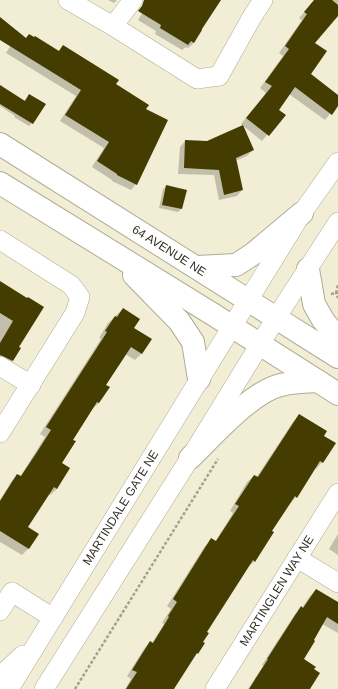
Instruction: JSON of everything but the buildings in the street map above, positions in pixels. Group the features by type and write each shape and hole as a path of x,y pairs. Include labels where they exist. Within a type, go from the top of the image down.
{"main road":[{"name":"64 AVENUE NE","path":"0,144 338,358"},
{"path":"0,183 232,326 338,394"},
{"path":"197,268 236,265 253,254 302,213"},
{"path":"114,254 179,321 193,342 199,379"},
{"path":"308,269 314,304 323,320 338,339"},
{"path":"190,458 247,404 268,389 280,385 318,381"}],"street":[{"path":"68,0 113,26 197,79 219,76 263,0"},
{"path":"113,26 133,0"},
{"name":"MARTINDALE GATE NE","path":"9,689 302,213 338,162"},
{"path":"44,689 190,458 276,318 338,222"},
{"path":"0,240 72,285 80,297 75,313 0,433"},
{"path":"0,366 31,385"},
{"name":"MARTINGLEN WAY NE","path":"215,689 338,493"},
{"path":"297,558 338,584"},
{"path":"0,610 6,588 53,618"},
{"path":"0,676 38,643"}],"path":[{"path":"337,293 338,298"},
{"path":"75,689 218,459"}]}
